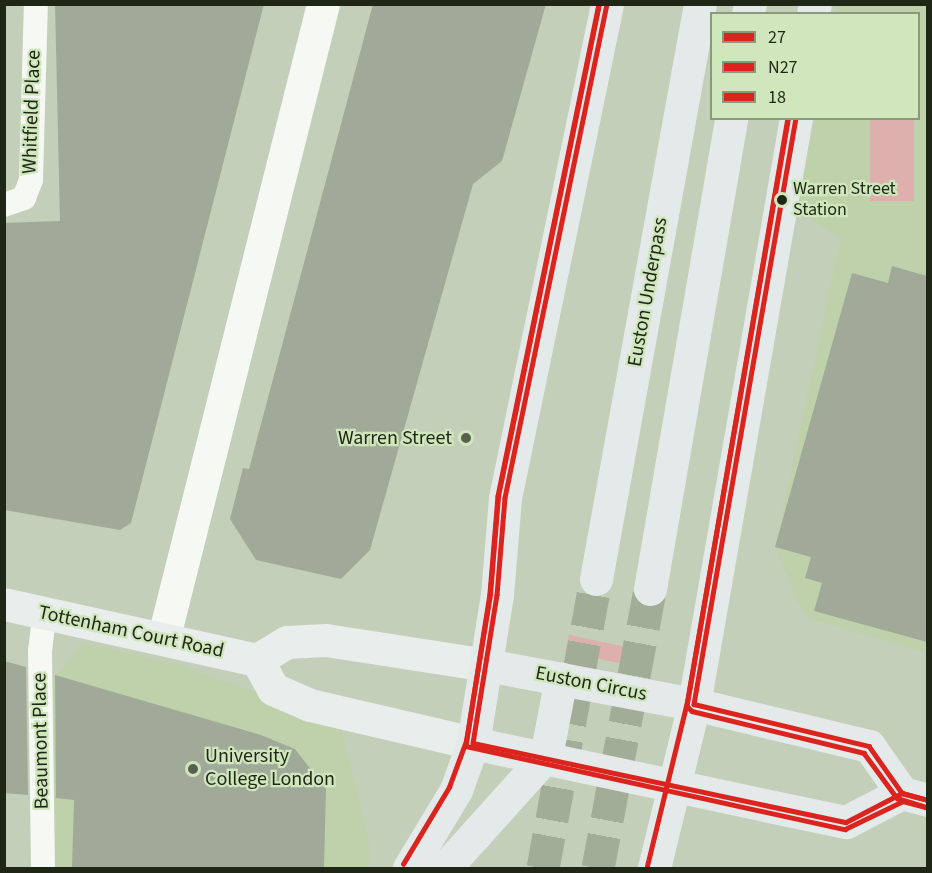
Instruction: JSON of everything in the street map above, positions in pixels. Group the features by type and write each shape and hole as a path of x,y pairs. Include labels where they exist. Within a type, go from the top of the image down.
{"highway":[{"path":"409,868 447,807 473,743 487,665 505,498 607,4"},
{"name":"Euston Underpass","path":"596,579 700,4"},
{"path":"650,589 731,120"},
{"path":"654,868 694,704 796,120"},
{"name":"Euston Circus","path":"487,665 694,704 869,746 915,797"},
{"path":"445,868 546,756 561,678"},
{"path":"473,743 546,756 846,822 915,797"}],"main road":[{"name":"Tottenham Court Road","path":"4,604 164,636 257,660"},
{"path":"473,743 310,705 273,689 257,660 287,642 326,640 487,665"}],"street":[{"path":"164,636 323,4"}],"lane":[{"name":"Whitfield Place","path":"4,206 24,198 31,180 36,4"},
{"name":"Beaumont Place","path":"43,868 40,651 45,613"}],"shaded area":[{"path":"838,5 927,5 927,653 809,618 798,603 775,547 841,238 797,210 815,120 920,120 920,12 836,12"},
{"path":"870,120 914,120 914,201 870,201"},
{"path":"569,635 642,651 639,667 565,652"},
{"name":"University College London","path":"83,643 176,664 340,722 371,851 367,868 47,868 49,684"}],"building":[{"path":"55,4 264,4 131,523 120,530 4,510 4,223 60,221"},
{"path":"373,4 546,4 502,161 473,184 370,550 341,579 256,560 230,519 243,468 249,469"},
{"path":"892,266 927,276 927,642 814,611 822,583 805,578 811,557 775,547 852,273 888,283"},
{"path":"4,661 26,667 28,795 4,793"},
{"name":"University College London","path":"55,675 261,735 295,749 326,789 324,868 72,868 74,800 56,798"}],"tunnel":[{"path":"543,868 596,579"},
{"path":"598,868 650,589"}],"transit line":[{"name":"N27","path":"599,4 498,496 490,594 466,746 845,829 903,801 926,807"},
{"name":"18","path":"403,864 449,787 466,741 490,594 498,496 599,4"},
{"name":"27","path":"607,4 505,498 497,595 473,743 846,822 902,793 928,800"},
{"name":"N27","path":"788,120 687,706 692,711 864,753 897,798 926,807"},
{"name":"18","path":"647,866 687,702 788,120"},
{"name":"27","path":"796,120 694,704 869,746 902,793 928,800"}],"place":[{"name":"Warren Street Station","path":"782,200"},
{"name":"Warren Street","path":"466,438"},
{"name":"University College London","path":"193,769"}]}
